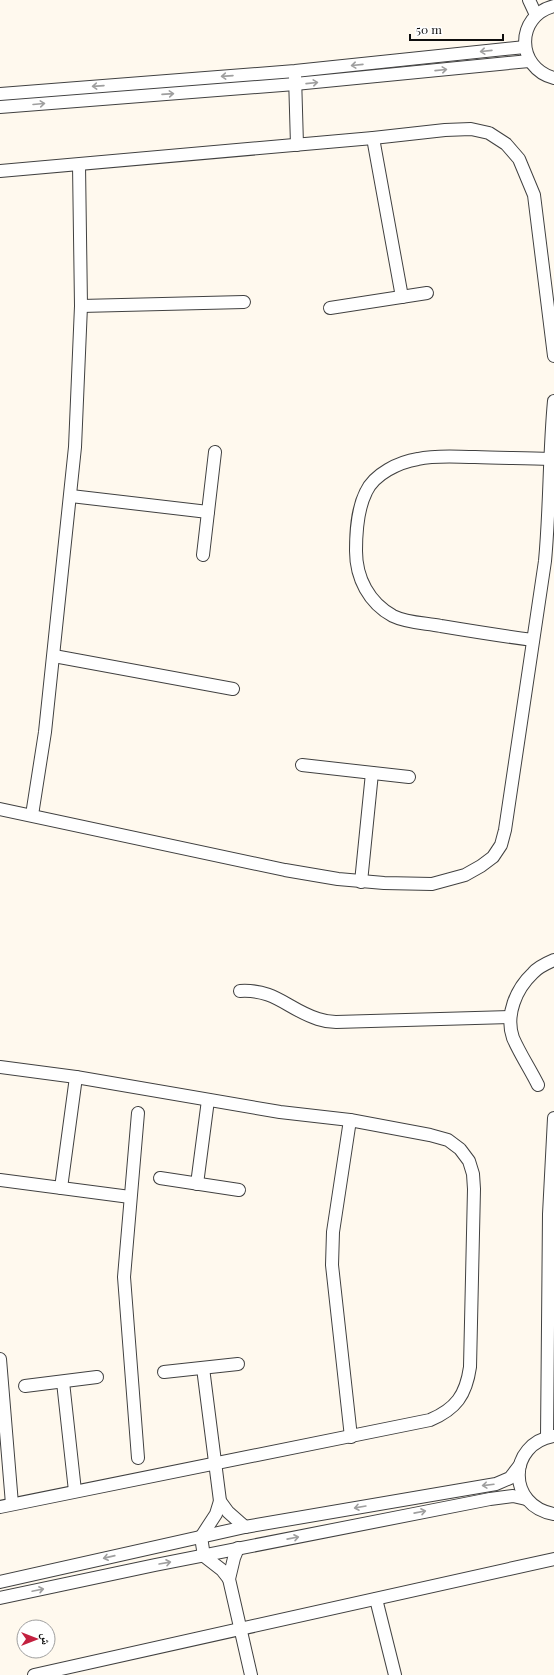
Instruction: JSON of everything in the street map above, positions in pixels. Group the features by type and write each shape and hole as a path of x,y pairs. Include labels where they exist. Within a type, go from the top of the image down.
{"street":[{"path":"529,0 536,15"},
{"path":"551,79 540,72 530,61 524,40 528,26 536,15 547,8 554,6"},
{"path":"0,94 295,71 525,47"},
{"path":"0,107 295,84 530,61"},
{"path":"295,71 297,145"},
{"path":"0,171 373,138 444,130 471,130 489,133 506,144 519,159 534,195 554,356"},
{"path":"373,138 402,297"},
{"path":"32,815 45,732 54,656 78,410 81,306 78,164"},
{"path":"330,308 427,293"},
{"path":"81,306 244,302"},
{"path":"0,809 285,870 361,882 432,884 465,875 481,866 493,857 501,845 505,830 545,561 549,518 551,434 554,401"},
{"path":"203,555 215,452"},
{"path":"533,640 414,622 394,616 378,606 366,591 358,573 356,554 357,529 360,511 366,491 379,476 396,466 417,459 441,456 550,459"},
{"path":"70,496 208,512"},
{"path":"54,656 233,689"},
{"path":"302,765 409,778"},
{"path":"361,882 372,773"},
{"path":"538,1085 513,1038 510,1027 510,1017 513,1003 521,986 533,972 554,960"},
{"path":"240,991 254,990 265,993 319,1020 336,1022 510,1017"},
{"path":"0,1067 76,1077 280,1112 350,1120 416,1131 448,1140 460,1149 469,1160 473,1174 474,1189 470,1367 468,1381 463,1394 454,1405 443,1414 430,1420 351,1437 214,1463 0,1507"},
{"path":"61,1188 76,1077"},
{"path":"197,1184 208,1100"},
{"path":"138,1113 124,1277 138,1458"},
{"path":"0,1582 245,1527 496,1484 510,1478 520,1465 527,1451 533,1445 551,1437 549,1214 554,1118"},
{"path":"350,1120 333,1232 332,1266 351,1437"},
{"path":"160,1178 239,1190"},
{"path":"0,1180 130,1197"},
{"path":"0,1359 12,1504"},
{"path":"164,1372 238,1364"},
{"path":"203,1368 220,1501 216,1514 201,1537 204,1556 218,1566 229,1579"},
{"path":"26,1386 97,1377"},
{"path":"63,1382 75,1491"},
{"path":"520,1465 519,1483 526,1499 539,1510 554,1514"},
{"path":"0,1598 238,1548 490,1499 513,1496 526,1499"},
{"path":"220,1501 228,1512 245,1527"},
{"path":"238,1548 232,1563 229,1579 252,1675"},
{"path":"34,1675 554,1559"},
{"path":"54,1570 57,1586"},
{"path":"376,1599 395,1675"}]}
